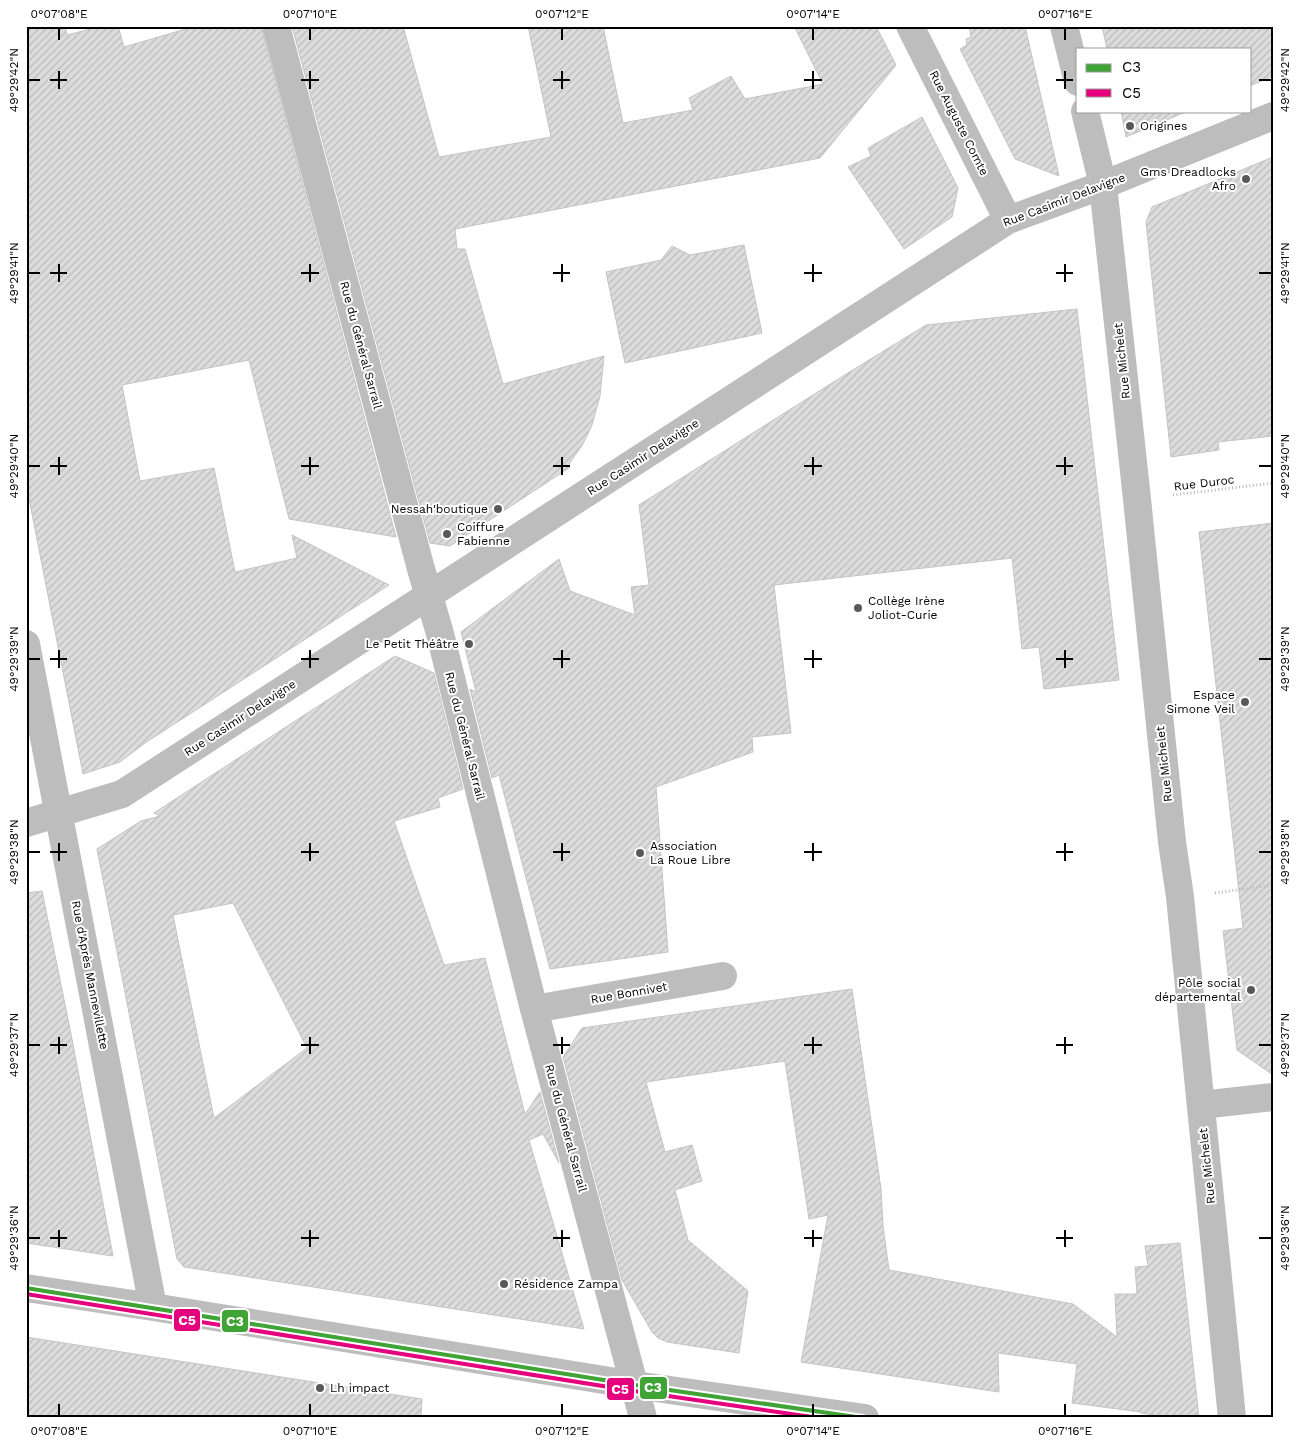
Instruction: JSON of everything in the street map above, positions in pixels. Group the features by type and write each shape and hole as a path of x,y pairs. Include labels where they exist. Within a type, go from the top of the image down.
{"street":[{"name":"Rue du Général Sarrail","path":"276,26 428,596 439,630 534,1009 643,1418"},
{"name":"Rue Auguste Comte","path":"910,26 1008,220"},
{"path":"1064,26 1076,74"},
{"name":"Rue Michelet","path":"1085,112 1103,186 1172,842 1180,897 1232,1418"},
{"name":"Rue Casimir Delavigne","path":"26,822 122,794 1008,220 1103,186 1273,116"},
{"name":"Rue d'Après Mannevillette","path":"26,644 60,813 153,1307"},
{"name":"Rue Bonnivet","path":"534,1009 723,976"},
{"path":"1201,1105 1273,1097"},
{"path":"26,1288 634,1385 865,1418"}],"path":[{"name":"Rue Duroc","path":"1137,499 1273,484"},
{"path":"1180,897 1273,885"}],"building":[{"path":"26,26 65,26 67,35 102,26 118,26 124,47 196,26 261,26 396,537 289,519 249,360 122,385 140,481 214,468 235,572 297,558 292,535 389,585 145,743 120,762 83,774 26,483"},
{"path":"292,26 403,26 439,157 551,137 528,26 603,26 623,123 693,110 689,98 731,76 745,99 823,84 794,26 876,26 896,65 820,158 455,229 457,249 465,249 503,384 604,356 600,396 592,425 583,444 569,464 569,468 450,546 430,543"},
{"path":"969,26 1025,26 1059,176 1015,159 960,49 967,45 966,39 971,37"},
{"path":"1102,26 1273,26 1273,76 1252,85 1252,48 1107,48"},
{"path":"1121,112 1186,112 1126,137"},
{"path":"922,117 958,188 952,217 904,249 848,167 871,156 868,148"},
{"path":"1273,157 1273,436 1218,442 1219,450 1171,457 1146,222 1152,207"},
{"path":"744,245 762,333 625,363 606,272 661,260 672,246 690,255"},
{"path":"1077,309 1119,680 1044,689 1039,647 1022,649 1012,558 774,585 791,733 752,737 753,752 656,787 668,952 550,969 499,775 492,778 470,689 476,692 461,632 559,559 570,591 635,615 631,587 649,585 639,505 926,325"},
{"name":"Espace Simone Veil","path":"1273,523 1273,1075 1237,1050 1223,931 1243,928 1199,532"},
{"path":"395,656 434,673 463,789 438,798 440,807 394,821 444,965 485,958 525,1114 540,1092 559,1163 543,1134 529,1140 584,1329 184,1267 177,1259 97,849 141,821 160,816 154,813","holes":["233,903 307,1048 214,1118 173,915"]},
{"path":"42,891 113,1256 26,1243 26,893"},
{"path":"852,989 881,1189 883,1226 889,1270 1073,1304 1117,1337 1115,1294 1137,1294 1135,1267 1148,1266 1145,1246 1180,1243 1199,1418 1173,1418 1072,1403 1077,1364 998,1353 999,1392 801,1362 828,1215 809,1219 785,1061 646,1082 665,1152 692,1145 702,1181 675,1190 688,1240 748,1291 739,1353 667,1342 658,1338 652,1332 622,1280 563,1057 582,1028"},
{"path":"26,1337 422,1399 421,1418 26,1418"}],"transit line":[{"name":"C3","path":"26,1288 635,1385 863,1418"},
{"name":"C5","path":"26,1294 634,1391 819,1418"}],"place":[{"name":"Origines","path":"1130,126"},
{"name":"Gms Dreadlocks Afro","path":"1246,179"},
{"name":"Nessah'boutique","path":"498,509"},
{"name":"Coiffure Fabienne","path":"447,534"},
{"name":"Collège Irène Joliot-Curie","path":"858,608"},
{"name":"Le Petit Théâtre","path":"469,644"},
{"name":"Espace Simone Veil","path":"1245,702"},
{"name":"Association La Roue Libre","path":"640,853"},
{"name":"Pôle social départemental","path":"1251,990"},
{"name":"Résidence Zampa","path":"504,1284"},
{"name":"Lh impact","path":"320,1388"}]}
